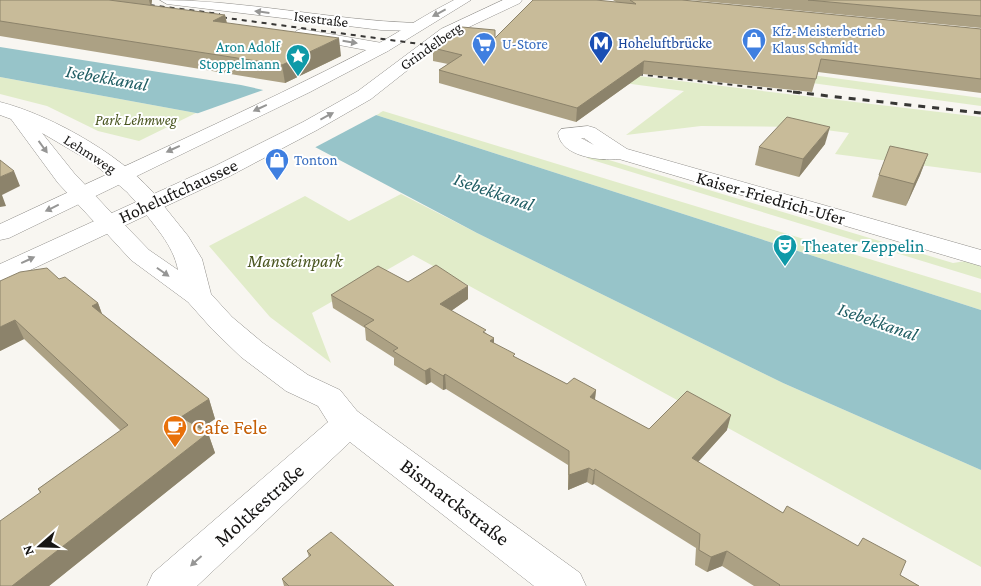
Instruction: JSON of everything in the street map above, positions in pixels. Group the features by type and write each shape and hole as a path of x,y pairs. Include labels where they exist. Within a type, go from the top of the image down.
{"street":[{"name":"Isestraße","path":"167,0 381,26 415,27"},
{"name":"Grindelberg","path":"121,174 304,88 382,48 464,0"},
{"name":"Grindelberg","path":"353,102 385,81 402,65 450,29 515,0"},
{"name":"Isestraße","path":"289,33 382,48"},
{"name":"Hoheluftchaussee","path":"0,274 150,205 270,146 353,102"},
{"name":"Lehmweg","path":"10,113 78,143 105,160 150,205"},
{"name":"Lehmweg","path":"10,113 110,223"},
{"name":"Kaiser-Friedrich-Ufer","path":"620,153 981,258"},
{"path":"0,233 121,174"},
{"name":"Bismarckstraße","path":"150,205 176,236 189,259 198,296"},
{"name":"Bismarckstraße","path":"110,223 140,255 198,296 222,323 252,350 297,383 314,410 347,422 565,586"},
{"name":"Moltkestraße","path":"168,586 347,422"}],"green space":[{"path":"680,57 981,98 981,106 693,67"},
{"path":"545,65 981,117 981,173 835,154 849,133 802,127 701,126 626,135 684,91 541,72"},
{"name":"Park Lehmweg","path":"0,77 196,113 139,141 98,131 47,106 0,94"},
{"path":"383,111 981,293 981,310 376,115"},
{"path":"579,151 953,263 966,261 981,265 981,279 589,159"},
{"name":"Mansteinpark","path":"401,194 783,383 981,470 981,567 413,255 312,313 331,363 270,317 209,246 305,196 349,221"}],"water":[{"name":"Isebekkanal","path":"0,47 241,85 376,115 981,310 981,470 783,383 477,233 315,147 196,113 0,77"}],"pier":[{"path":"269,88 380,113 312,149 193,115"}],"building":[{"path":"0,0 109,0 225,15 213,21 339,38 282,65 0,21"},
{"path":"533,0 596,0 636,4 630,0 682,0 981,29 981,79 821,59 816,79 644,61 577,108 439,70 462,55 433,48 462,27 495,30 495,38"},
{"path":"808,0 981,0 981,16"},
{"path":"787,117 830,127 803,159 759,147"},
{"path":"890,146 928,154 914,184 879,175"},
{"path":"0,160 14,171 0,177"},
{"path":"436,265 468,286 440,304 486,330 483,332 494,338 490,341 515,354 513,356 567,384 574,378 596,390 590,397 649,429 687,391 731,415 692,458 783,513 787,506 858,546 863,538 906,561 900,575 919,586 779,586 727,551 711,557 699,550 700,534 595,469 594,471 589,468 569,475 569,451 445,374 443,376 430,368 425,371 393,351 398,348 364,326 374,320 331,295 378,266 408,282"},
{"path":"47,268 59,279 65,277 98,303 92,306 209,399 181,417 208,433 12,586 0,586 0,521 41,492 38,489 128,425 15,320 0,327 0,281 20,272"},
{"path":"331,532 394,586 289,586 282,579 311,555 307,551"}],"railway":[{"path":"110,0 220,14"},
{"path":"212,16 450,48"},
{"path":"628,73 804,93"},
{"path":"793,92 981,113"}],"place":[{"name":"Kfz-Meisterbetrieb Klaus Schmidt","path":"754,61"},
{"name":"Hoheluftbrücke","path":"601,64"},
{"name":"U-Store","path":"484,65"},
{"name":"Aron Adolf Stoppelmann","path":"298,77"},
{"name":"Tonton","path":"277,181"},
{"name":"Theater Zeppelin","path":"785,267"},
{"name":"Cafe Fele","path":"175,448"}]}
